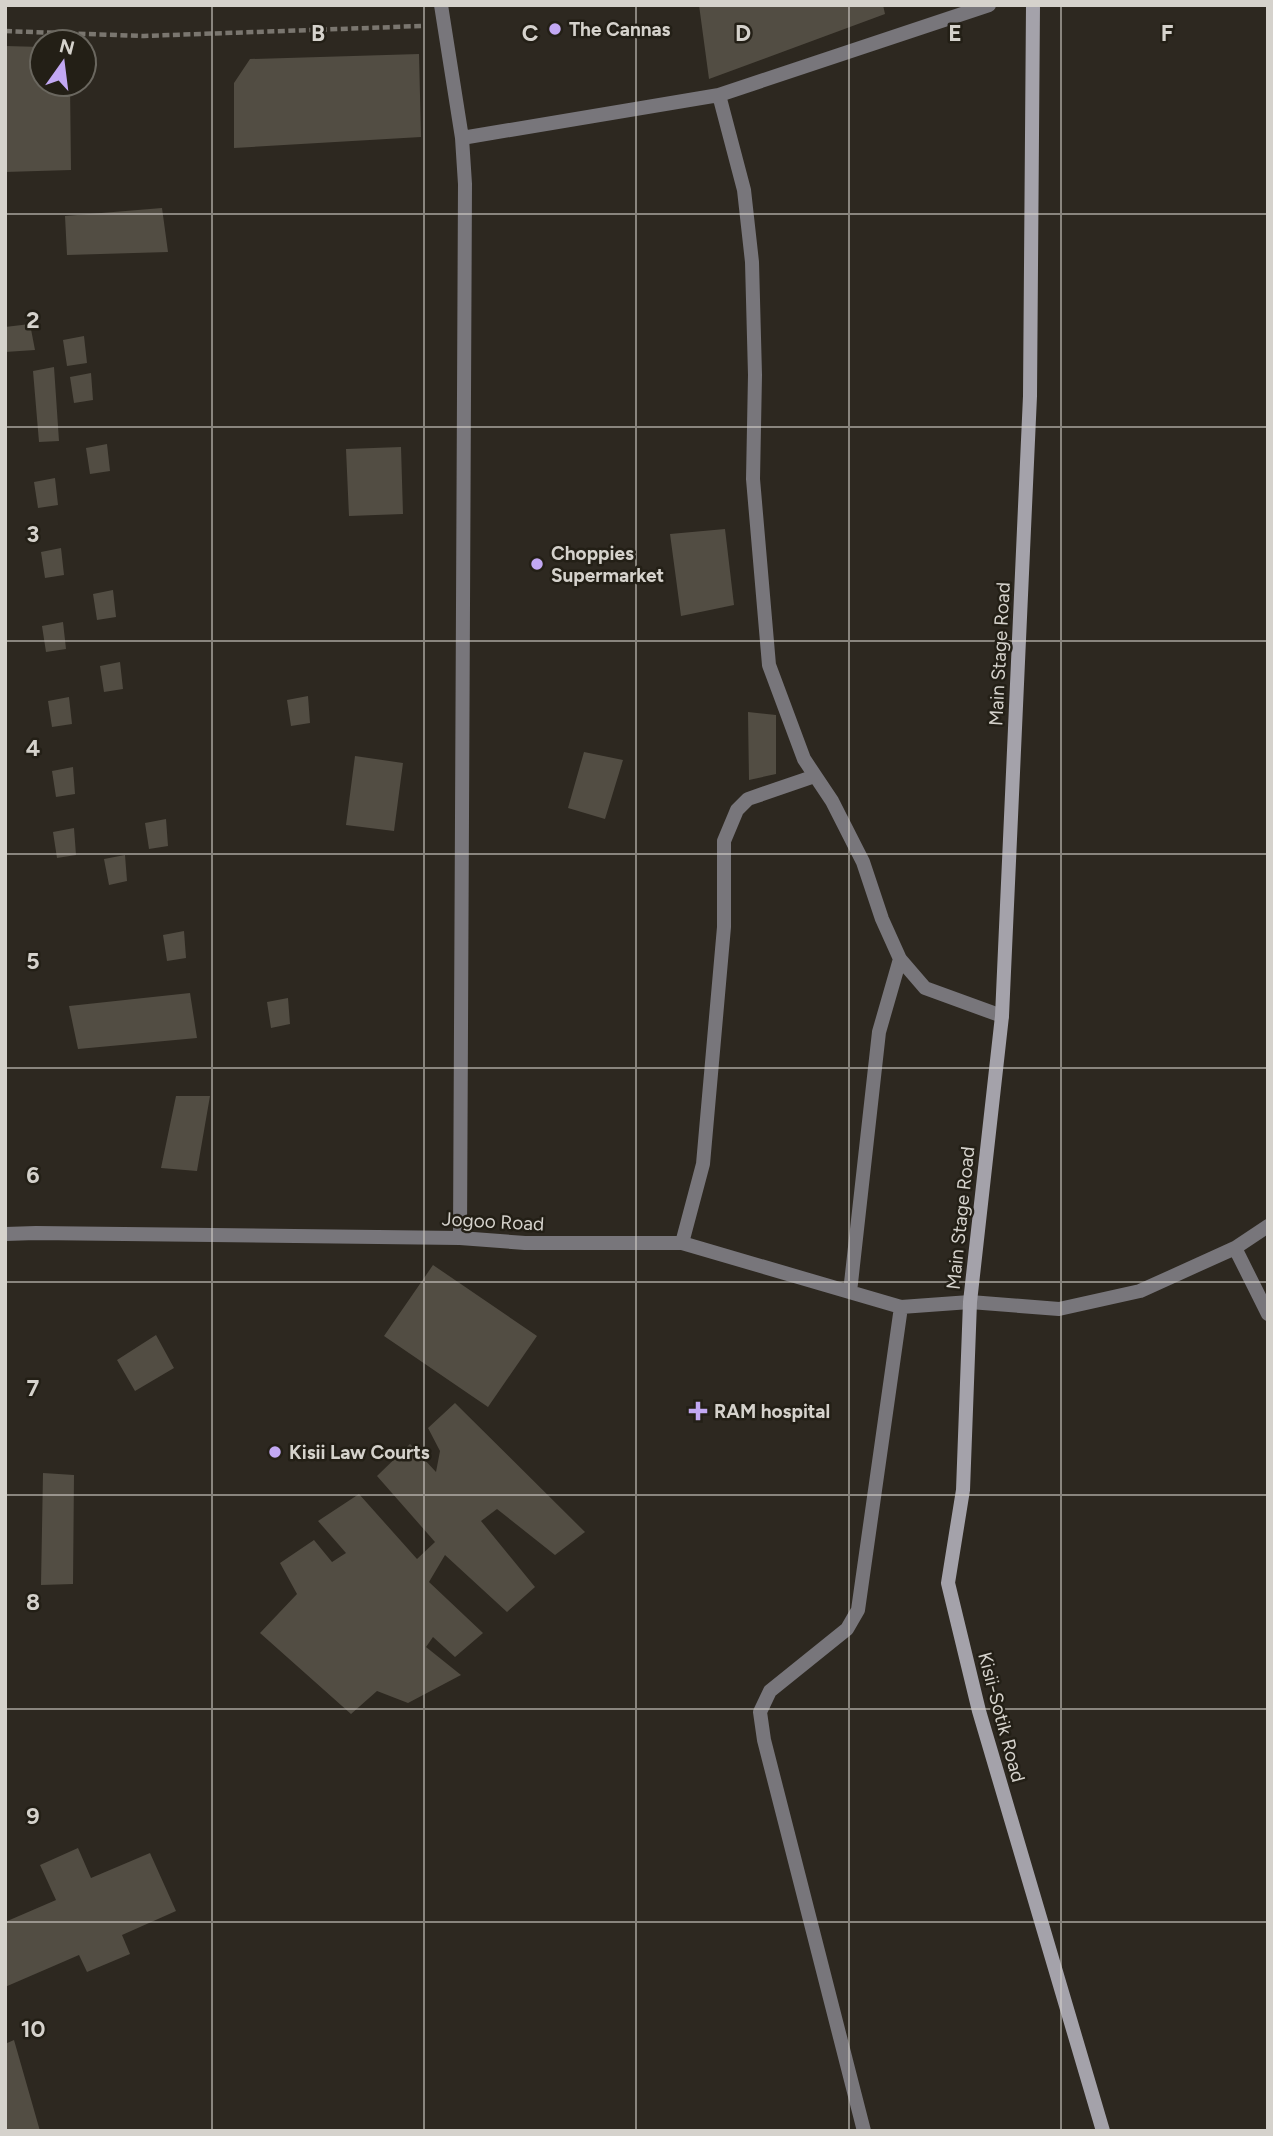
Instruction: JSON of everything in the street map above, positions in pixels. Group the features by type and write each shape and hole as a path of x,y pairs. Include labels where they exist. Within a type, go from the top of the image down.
{"street":[{"path":"441,5 462,138 465,184 460,1238"},
{"path":"462,138 719,95 989,5"},
{"name":"Main Stage Road","path":"970,1303 1002,1016 1030,396 1033,5"},
{"path":"719,95 744,190 752,262 755,374 753,479 769,665 803,759 832,801 863,862 882,919 900,960 925,988 1002,1016"},
{"path":"682,1243 703,1164 724,927 724,841 737,810 748,799 814,776"},
{"path":"850,1292 879,1032 900,960"},
{"name":"Jogoo Road","path":"5,1234 682,1243 901,1307 970,1303 1059,1309 1140,1290 1235,1248 1268,1226"},
{"path":"1235,1248 1268,1314"},
{"name":"Kisii-Sotik Road","path":"970,1303 963,1490 948,1583 979,1711 1102,2131"},
{"path":"864,2131 764,1740 760,1712 770,1691 848,1629 858,1610 901,1307"}],"path":[{"path":"5,32 144,36 443,26"}],"building":[{"path":"699,5 883,5 885,14 709,79"},
{"path":"5,46 28,47 28,98 70,98 71,170 5,172"},
{"path":"419,54 421,137 234,148 234,83 250,59"},
{"path":"162,208 168,252 67,255 65,216"},
{"path":"30,324 35,350 5,352 5,327"},
{"path":"84,336 87,363 67,366 63,340"},
{"path":"54,367 59,441 39,442 33,371"},
{"path":"91,373 93,400 74,403 70,377"},
{"path":"107,444 110,471 90,474 86,448"},
{"path":"401,447 403,514 349,516 346,449"},
{"path":"55,478 58,505 38,508 34,482"},
{"path":"725,529 734,605 681,616 670,534"},
{"path":"61,548 64,575 45,578 41,552"},
{"path":"113,590 116,617 97,620 93,594"},
{"path":"63,622 66,649 46,652 42,626"},
{"path":"120,662 123,689 104,692 100,666"},
{"path":"308,696 310,723 291,726 287,700"},
{"path":"69,697 72,724 52,727 48,701"},
{"path":"748,712 776,715 776,774 749,780"},
{"path":"584,752 623,760 605,819 568,808"},
{"path":"355,756 403,763 394,831 346,825"},
{"path":"73,767 75,794 56,797 52,771"},
{"path":"166,819 168,846 149,849 145,823"},
{"path":"74,828 76,855 57,858 53,832"},
{"path":"125,855 127,881 109,885 104,859"},
{"path":"184,931 186,958 167,961 163,935"},
{"path":"190,993 197,1038 78,1049 69,1006"},
{"path":"288,998 290,1024 271,1028 267,1002"},
{"path":"176,1096 210,1096 197,1171 161,1168"},
{"path":"433,1265 537,1336 488,1407 384,1336"},
{"path":"156,1335 174,1368 135,1391 117,1360"},
{"path":"455,1403 585,1532 555,1555 497,1509 481,1521 535,1587 507,1612 445,1555 429,1582 483,1633 455,1657 433,1637 426,1647 461,1675 408,1703 377,1691 351,1714 260,1633 297,1594 280,1563 314,1540 332,1562 346,1553 318,1521 359,1494 417,1559 435,1542 377,1476 410,1444 436,1472 440,1451 428,1428"},
{"path":"43,1473 74,1475 73,1584 41,1585"},
{"path":"78,1848 91,1878 150,1853 176,1911 122,1935 130,1954 87,1972 79,1955 5,1987 5,1922 56,1900 40,1865"},
{"path":"14,2040 40,2131 5,2131 5,2044"}],"place":[{"name":"The Cannas","path":"555,29"},
{"name":"Choppies Supermarket","path":"537,564"},
{"name":"RAM hospital","path":"698,1411"},
{"name":"Kisii Law Courts","path":"275,1452"}]}
